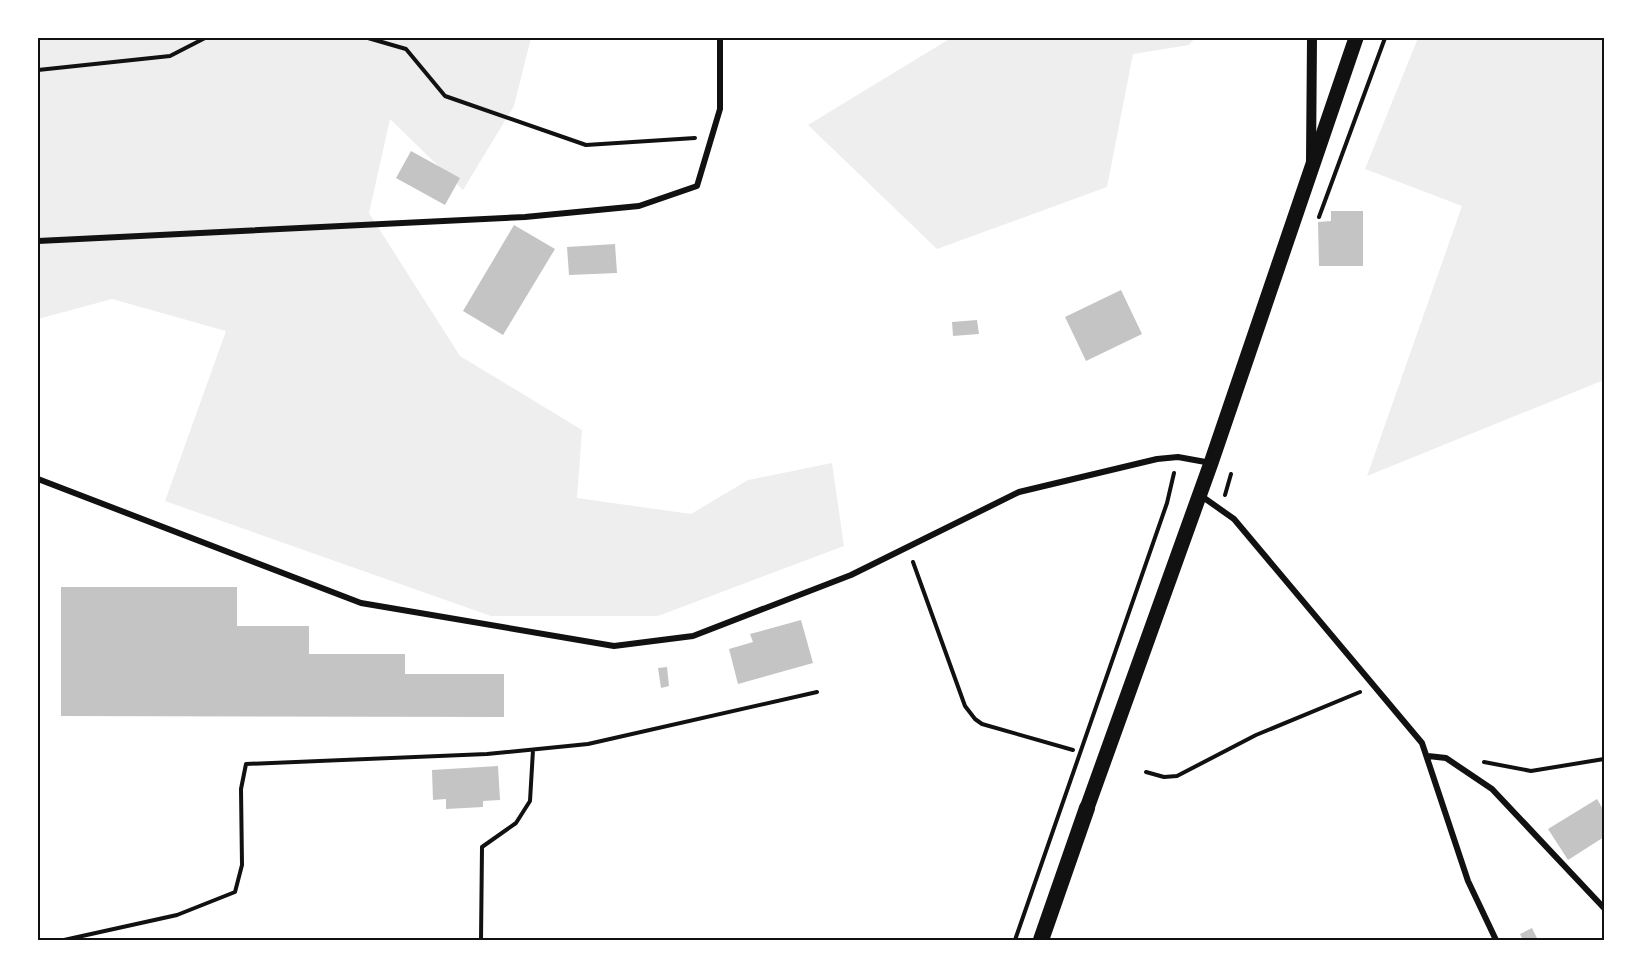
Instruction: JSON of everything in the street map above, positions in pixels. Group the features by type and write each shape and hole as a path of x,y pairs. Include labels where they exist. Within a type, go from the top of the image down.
{"highway":[{"path":"1041,940 1087,808"}],"main road":[{"path":"1087,808 1200,495 1356,38"}],"street":[{"path":"38,241 525,217 639,206 697,186 714,137 720,109 720,38"},
{"path":"1310,173 1312,38"},
{"path":"38,479 361,603 538,635 614,646 693,636 851,575 1018,492 1157,459 1178,457 1211,463"},
{"path":"1200,495 1221,507 1234,519 1422,743 1468,881 1496,940"},
{"path":"1428,756 1446,758 1492,789 1605,908"}],"path":[{"path":"38,70 170,56 206,38"},
{"path":"368,38 406,49 445,96 586,145 714,137"},
{"path":"1316,227 1384,38"},
{"path":"1015,940 1167,503 1178,457"},
{"path":"1221,507 1234,466"},
{"path":"908,547 971,714 982,724 1073,750"},
{"path":"1146,772 1164,777 1177,776 1256,735 1375,686"},
{"path":"64,940 177,915 235,892 242,865 241,789 246,764 487,754 588,744 817,692"},
{"path":"482,940 482,847 516,823 530,801 533,750"},
{"path":"1480,762 1531,771 1605,759"}],"shaded area":[{"path":"38,38 531,38 514,106 463,190 390,119 369,213 460,356 582,430 577,498 691,514 748,480 832,463 844,546 658,616 491,616 165,501 226,331 112,299 38,319"},
{"path":"951,38 1195,38 1189,45 1133,54 1107,187 937,249 808,125"},
{"path":"1418,38 1604,38 1604,380 1367,476 1462,206 1365,169"}],"building":[{"path":"411,151 460,178 445,205 396,178"},
{"path":"1331,211 1363,211 1363,266 1319,266 1318,222 1331,221"},
{"path":"514,225 555,249 503,335 463,311"},
{"path":"615,244 617,273 569,275 567,247"},
{"path":"1121,290 1142,334 1086,361 1065,317"},
{"path":"977,320 979,334 953,336 952,322"},
{"path":"61,587 237,587 237,626 309,626 309,654 405,654 405,674 504,674 504,717 61,716"},
{"path":"801,620 813,663 738,684 729,649 753,642 750,634"},
{"path":"667,667 669,686 661,688 658,668"},
{"path":"498,766 500,800 483,801 483,807 446,809 446,799 433,800 432,770"},
{"path":"1597,799 1604,811 1604,837 1568,860 1548,829"},
{"path":"1532,928 1538,940 1523,940 1520,934"}]}
